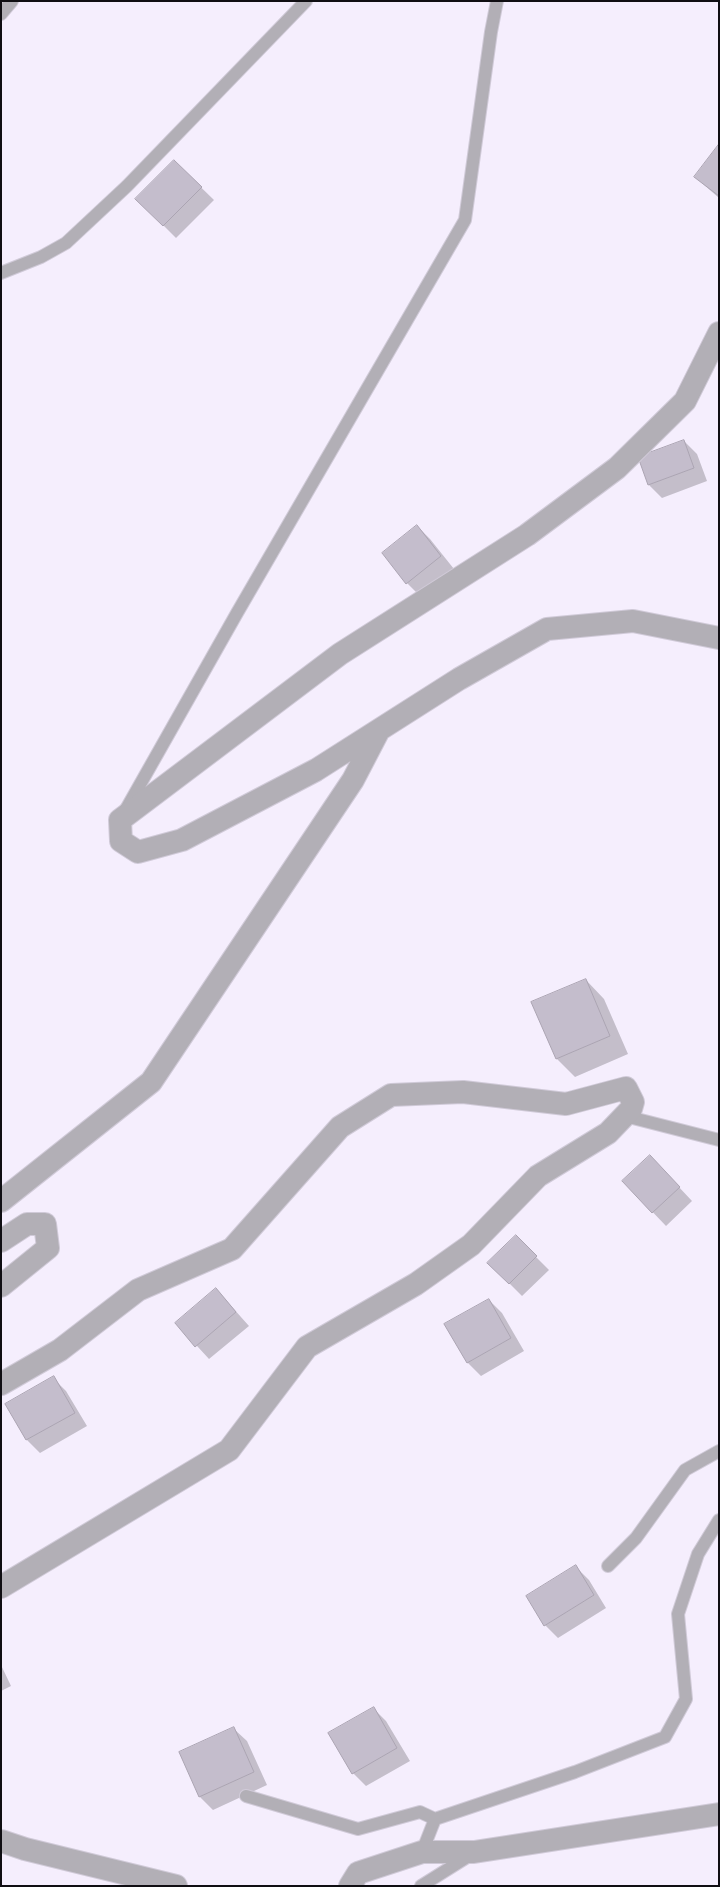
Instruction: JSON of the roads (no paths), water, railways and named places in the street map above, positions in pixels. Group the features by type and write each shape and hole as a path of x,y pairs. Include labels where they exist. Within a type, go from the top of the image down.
{"street":[{"path":"719,333 685,402 617,468 527,535 340,654 120,820 121,840 138,852 182,840 316,770 459,679 547,629 633,621 719,638"},
{"path":"1,1201 151,1082 352,780 379,731"},
{"path":"1,1384 60,1350 138,1290 232,1249 340,1126 392,1095 463,1092 566,1104 626,1088 633,1102 631,1109 608,1133 538,1176 471,1245 416,1284 307,1347 229,1450 1,1587"},
{"path":"1,1241 27,1224 45,1224 48,1248 1,1286"},
{"path":"350,1886 358,1873 422,1852 474,1852 719,1814"},
{"path":"1,1841 24,1849 176,1886"}],"lane":[{"path":"1,14 12,1"},
{"path":"1,272 41,257 66,243 127,186 306,1"},
{"path":"120,820 237,613 465,220 490,32 497,1"},
{"path":"625,1116 719,1140"},
{"path":"608,1566 636,1538 685,1470 719,1451"},
{"path":"246,1796 358,1828 420,1812 435,1819 575,1772 665,1737 686,1699 678,1614 698,1554 719,1520"},
{"path":"422,1852 435,1819"},
{"path":"421,1886 474,1852"}]}
